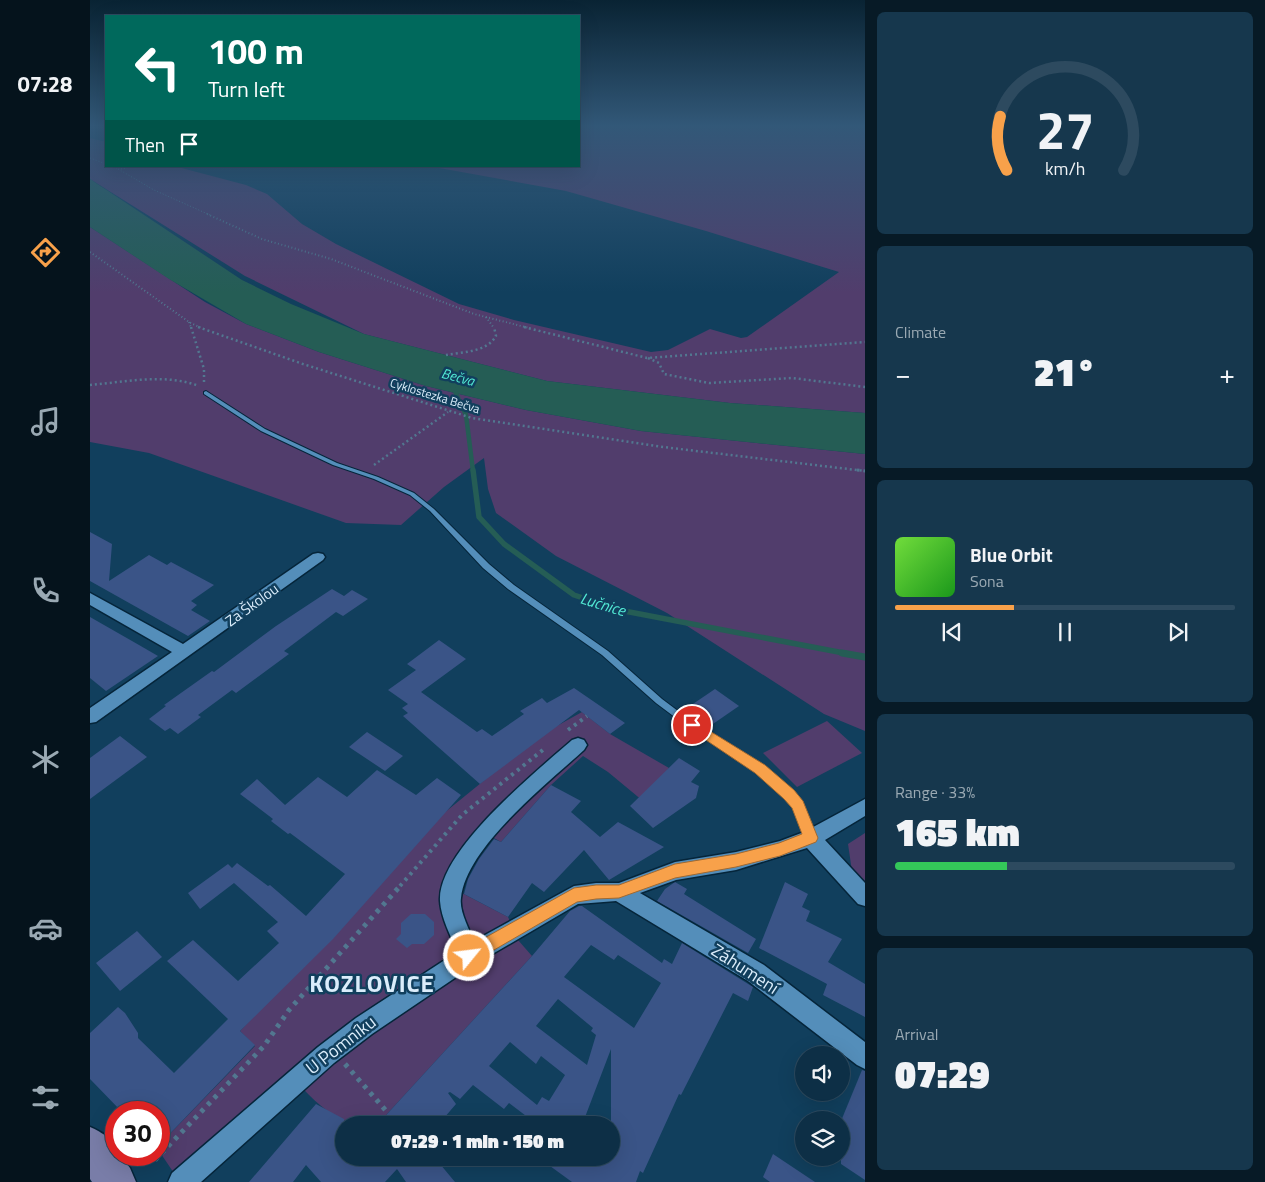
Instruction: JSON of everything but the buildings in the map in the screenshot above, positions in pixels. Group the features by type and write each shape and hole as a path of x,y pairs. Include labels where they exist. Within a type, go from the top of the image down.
{"street":[{"name":"Za Školou","path":"90,717 186,652 318,557"},
{"path":"90,598 186,652"},
{"path":"578,745 489,828 460,866 450,899 469,956 574,895 596,892 619,892 675,871 736,861 780,849 811,838 865,808"},
{"path":"811,838 865,897"},
{"name":"Záhumení","path":"619,892 756,973 865,1057"},
{"name":"U Pomníku","path":"181,1182 326,1055 371,1021 469,956"}],"lane":[{"path":"206,394 263,430 335,464 412,494 432,510 486,566 511,587 605,653 659,701 679,716 760,769 798,805 811,838"}],"path":[{"path":"140,181 154,190 262,239 331,259 485,317 647,358 659,363 664,374 709,382 792,378 865,387"},
{"name":"Cyklostezka Bečva","path":"90,252 189,322 201,328 303,364 457,414 472,418 681,449 865,471"},
{"path":"446,355 484,348 492,344 495,340 495,332 485,317"},
{"path":"189,322 204,369 206,394"},
{"path":"647,358 865,342"},
{"path":"90,385 177,380 192,383 206,394"},
{"path":"364,474 448,411"},
{"path":"560,736 587,716"},
{"path":"170,1144 264,1046 289,1010 351,943 462,815 546,748"},
{"path":"344,1064 388,1114"}],"shaded area":[{"path":"93,181 231,181 246,185 267,194 302,224 336,244 459,304 514,320 651,352 668,350 710,329 741,338 747,337 839,272 566,191 512,181 865,181 865,413 730,403 547,381 364,334 245,276"},
{"path":"90,227 205,302 246,324 319,352 426,386 526,410 641,431 865,454 865,731 824,714 667,613 556,556 496,513 488,489 484,458 444,487 401,525 346,523 149,453 90,442"},
{"path":"582,712 610,734 669,768 643,801 608,772 583,756 551,785 501,842 492,837 472,861 460,892 508,917 518,940 532,956 385,1116 336,1116 315,1100 296,1081 180,1182 169,1166 170,1134 255,1046 240,1031 444,813 497,770 555,727"},
{"path":"827,721 862,753 797,787 763,753"},
{"path":"865,833 865,889 853,878 848,844"}],"water":[{"name":"Bečva","path":"90,181 93,181 242,280 291,304 364,334 547,381 730,403 865,413 865,454 641,431 526,410 426,386 319,352 246,324 169,279 90,227"}],"waterway":[{"name":"Lučnice","path":"453,387 466,415 473,471"},
{"name":"Lučnice","path":"473,470 479,517 504,544 574,595 619,610 849,654"},
{"name":"Lučnice","path":"842,653 865,657"}],"district":[{"name":"KOZLOVICE","path":"372,984"}],"route":[{"path":"469,956 574,895 596,892 619,892 675,871 736,861 811,838 803,815 789,794 742,756 692,725"}]}
